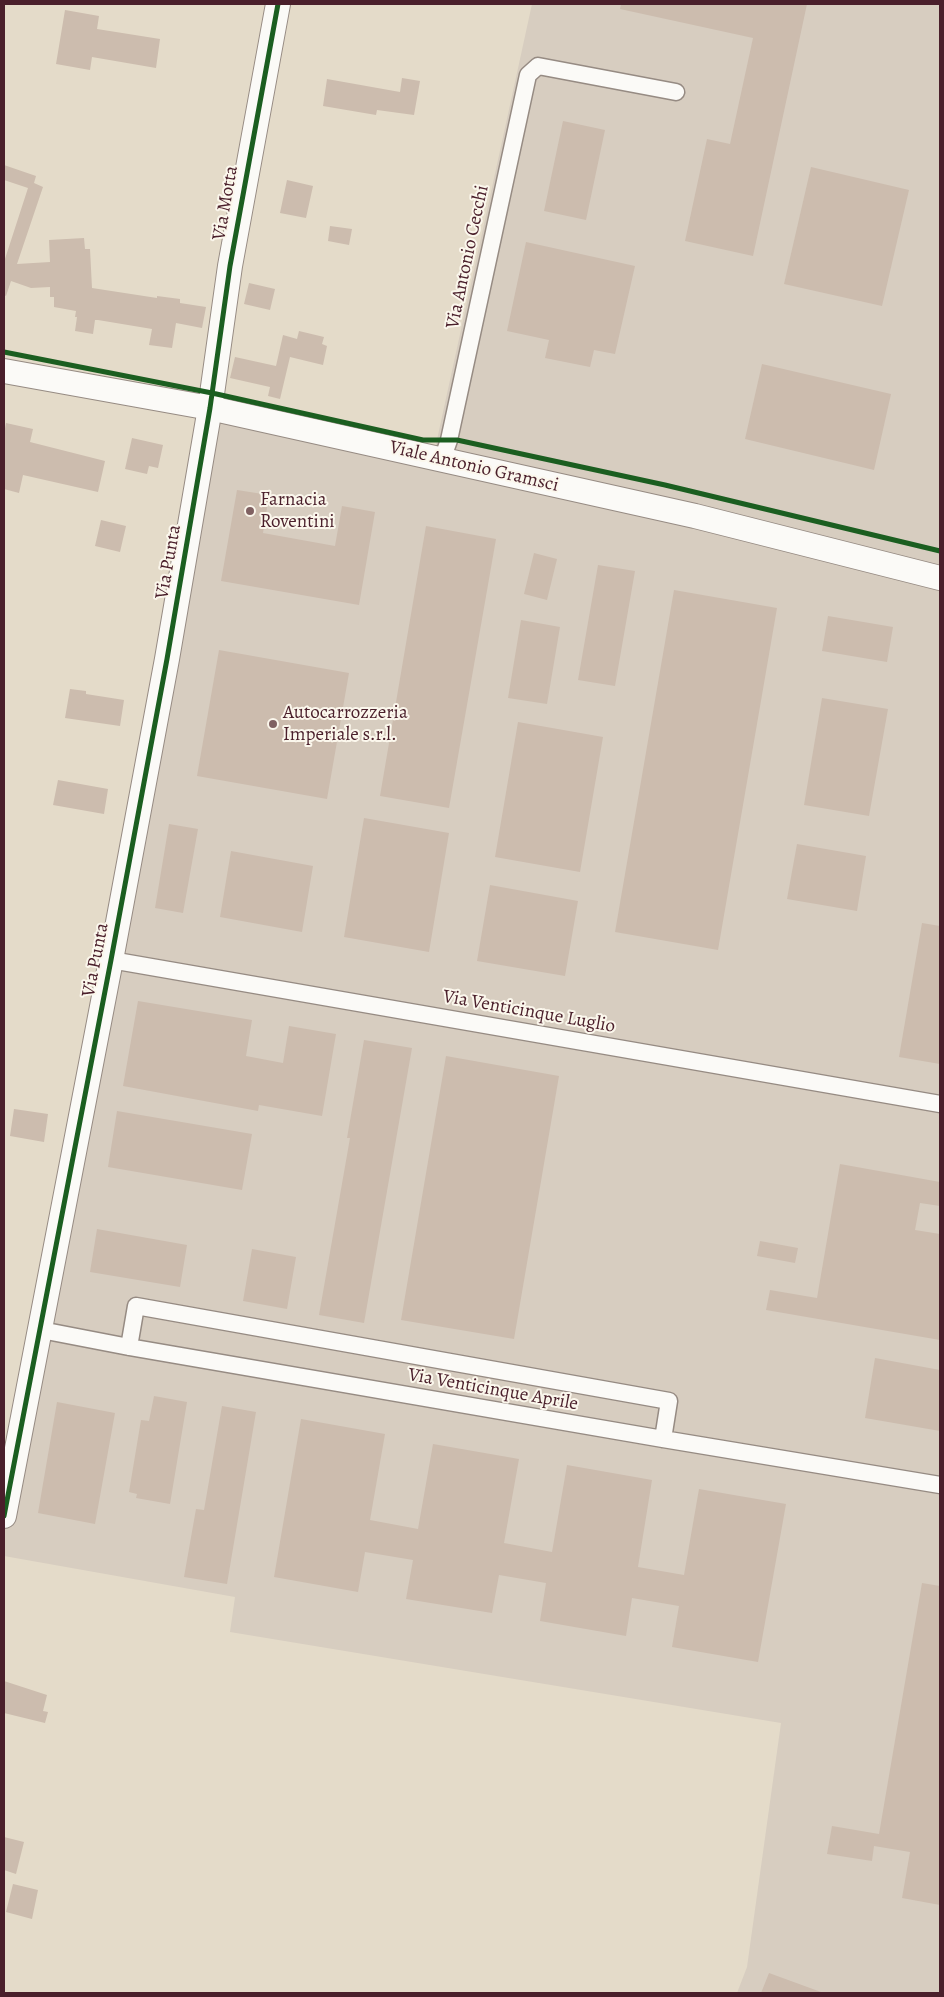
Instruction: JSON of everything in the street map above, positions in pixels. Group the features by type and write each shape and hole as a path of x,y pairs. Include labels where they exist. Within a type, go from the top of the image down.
{"street":[{"name":"Via Motta","path":"210,408 230,266 278,4"},
{"name":"Via Antonio Cecchi","path":"442,460 449,440 528,75 538,66 676,92"},
{"name":"Viale Antonio Gramsci","path":"4,371 210,408 695,516 940,578"},
{"name":"Via Punta","path":"4,1516 41,1330 169,650 210,408"},
{"name":"Via Venticinque Luglio","path":"111,960 940,1104"},
{"path":"129,1347 136,1306 669,1401 663,1439"},
{"name":"Via Venticinque Aprile","path":"41,1330 129,1347 940,1485"}],"shaded area":[{"path":"532,4 940,4 940,1993 737,1993 747,1967 781,1723 230,1632 235,1597 4,1556 4,1533 129,850 214,417 433,458"}],"building":[{"path":"621,4 807,4 753,256 685,241 707,139 730,144 753,38 620,9"},
{"path":"65,10 99,16 97,29 160,39 156,68 92,57 90,70 56,64"},
{"path":"402,78 420,81 414,115 377,110 376,115 323,106 327,79 400,92"},
{"path":"563,121 605,130 586,220 544,211"},
{"path":"4,165 36,176 34,183 43,187 17,264 50,262 49,240 84,238 85,249 90,249 92,288 157,298 157,296 180,299 180,303 206,307 202,328 176,323 172,348 149,345 152,329 95,320 93,334 75,331 76,311 54,307 54,297 50,297 50,287 31,288 11,281 6,296 4,295 4,262 28,188 4,180"},
{"path":"811,167 909,190 882,306 784,284"},
{"path":"287,180 313,186 306,218 280,213"},
{"path":"330,226 352,229 349,245 328,241"},
{"path":"526,242 635,266 615,354 594,350 590,367 545,358 549,340 507,331"},
{"path":"249,283 275,289 270,310 244,304"},
{"path":"299,331 324,337 322,344 327,346 323,365 290,357 280,399 268,396 270,387 230,378 235,357 276,366 283,335 297,339"},
{"path":"762,364 891,394 874,470 745,439"},
{"path":"6,423 33,429 30,442 105,461 98,492 23,475 19,493 4,489 4,434"},
{"path":"132,438 163,445 158,468 149,466 147,474 125,469"},
{"path":"237,490 269,495 263,533 335,546 342,506 375,512 359,605 221,581"},
{"path":"101,520 126,526 120,552 95,546"},
{"path":"426,526 496,539 449,808 380,796"},
{"path":"534,553 557,559 547,600 524,594"},
{"path":"598,565 635,571 615,686 578,680"},
{"path":"674,590 777,608 718,950 615,932"},
{"path":"828,616 893,627 887,662 822,651"},
{"path":"521,620 560,627 547,704 508,698"},
{"name":"Autocarrozzeria Imperiale s.r.l.","path":"219,650 349,673 327,799 197,776"},
{"path":"70,689 86,691 86,694 124,700 120,726 65,718"},
{"path":"822,698 888,709 869,816 804,805"},
{"path":"518,722 603,737 580,872 495,857"},
{"path":"58,780 108,789 104,814 53,805"},
{"path":"364,818 449,833 429,952 344,937"},
{"path":"169,824 198,829 183,913 155,908"},
{"path":"797,844 866,856 857,911 787,899"},
{"path":"231,851 313,866 302,932 220,917"},
{"path":"490,885 578,901 565,976 477,961"},
{"path":"922,923 940,926 940,1064 899,1057"},
{"path":"138,1001 252,1020 246,1056 283,1063 289,1026 336,1034 322,1116 259,1105 258,1111 123,1086"},
{"path":"364,1040 412,1048 364,1323 319,1315 350,1138 347,1138"},
{"path":"446,1056 559,1076 514,1339 401,1320"},
{"path":"14,1109 48,1114 44,1142 10,1136"},
{"path":"117,1111 252,1134 242,1190 108,1167"},
{"path":"840,1164 940,1182 940,1206 920,1203 915,1230 940,1234 940,1340 766,1310 770,1290 817,1298"},
{"path":"97,1229 187,1245 180,1287 90,1272"},
{"path":"760,1241 798,1248 795,1263 757,1256"},
{"path":"252,1249 296,1257 287,1309 243,1301"},
{"path":"875,1358 940,1370 940,1431 865,1418"},
{"path":"154,1396 187,1402 170,1504 136,1498 137,1494 129,1492 141,1420 149,1421"},
{"path":"57,1402 115,1413 95,1524 38,1513"},
{"path":"222,1406 256,1412 227,1584 184,1577 196,1509 204,1510"},
{"path":"301,1419 385,1434 370,1520 418,1529 433,1444 519,1459 504,1543 552,1552 567,1465 652,1480 638,1567 684,1575 699,1489 786,1504 758,1662 672,1647 679,1606 632,1598 626,1636 540,1621 546,1583 499,1575 492,1613 406,1599 413,1560 365,1552 358,1592 274,1577"},
{"path":"922,1583 940,1586 940,1905 902,1898 910,1852 874,1846 872,1861 827,1854 832,1826 879,1834"},
{"path":"4,1681 47,1695 43,1711 48,1712 45,1723 4,1713"},
{"path":"4,1837 24,1842 16,1874 4,1870"},
{"path":"13,1884 38,1890 32,1919 6,1912"},
{"path":"769,1973 821,1992 821,1993 761,1993"}],"cycle path":[{"path":"4,1516 167,659 210,408 230,266 278,4"},
{"path":"4,352 212,393 423,440 457,440 665,485 940,551"}],"place":[{"name":"Farnacia Roventini","path":"250,511"},
{"name":"Autocarrozzeria Imperiale s.r.l.","path":"273,724"}]}
